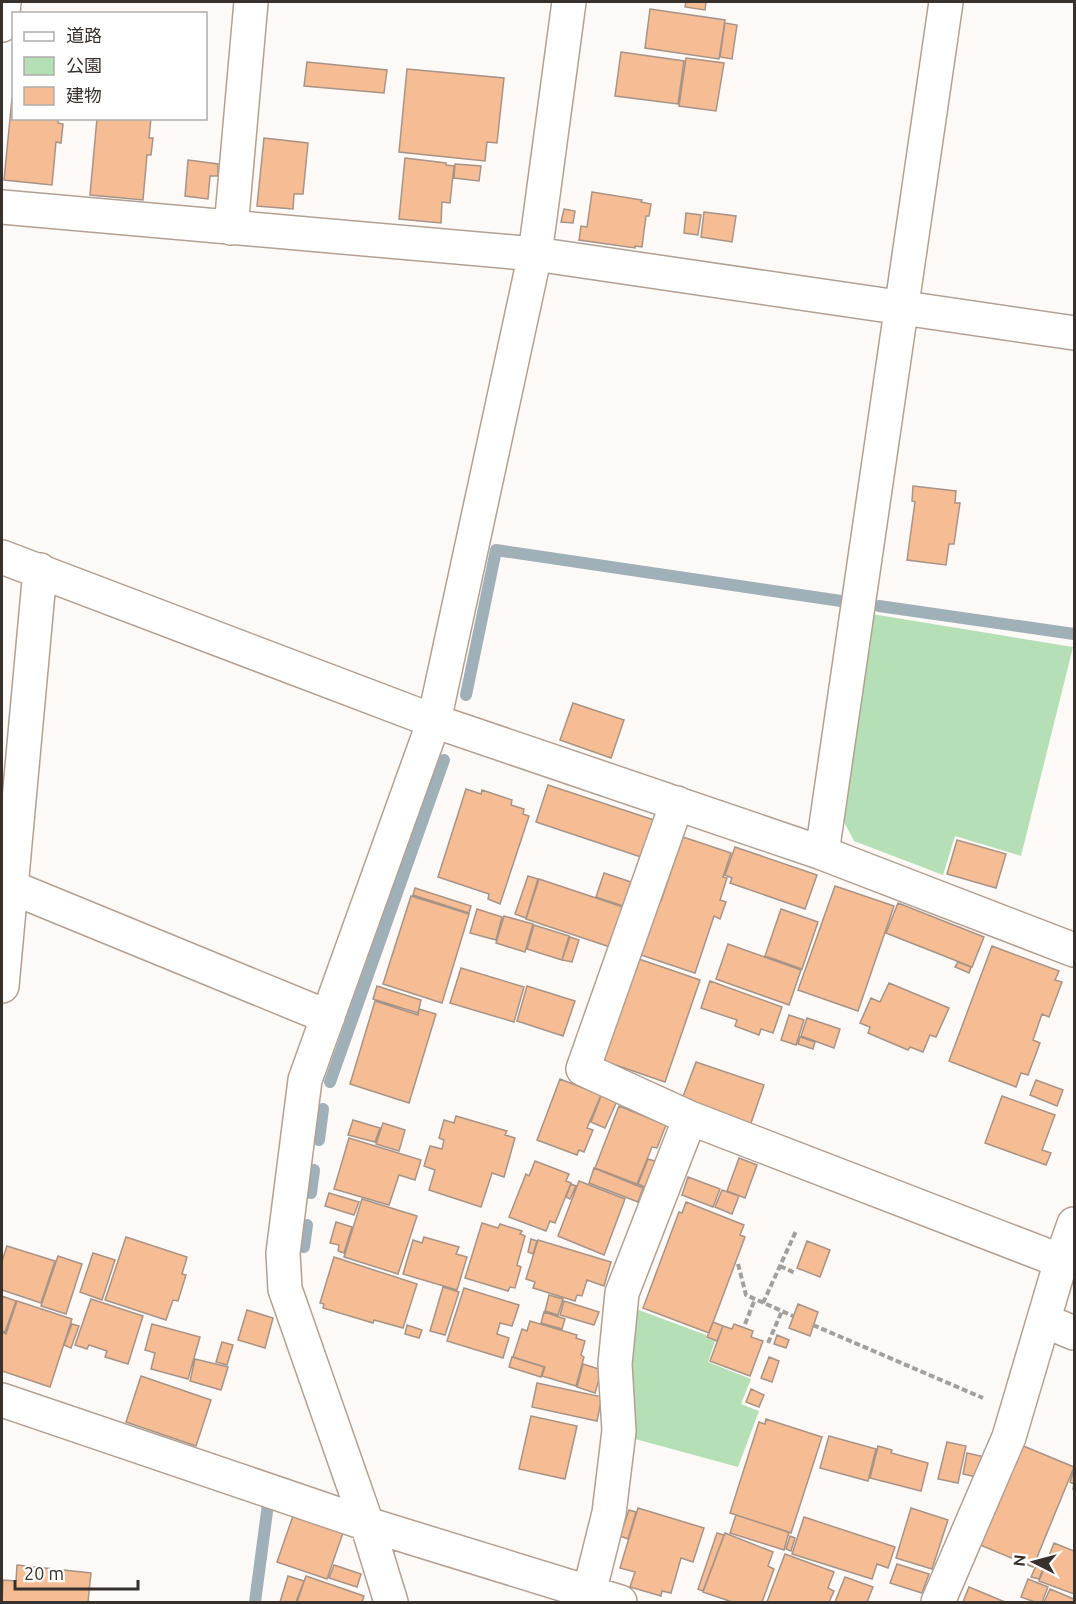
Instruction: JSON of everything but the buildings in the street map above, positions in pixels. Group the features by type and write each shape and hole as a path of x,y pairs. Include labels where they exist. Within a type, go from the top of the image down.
{"street":[{"path":"2,25 4,2"},
{"path":"231,228 250,2"},
{"path":"391,1602 367,1524 285,1289 283,1252 305,1080 434,721 535,254 569,2"},
{"path":"822,853 946,2"},
{"path":"2,207 535,254 1074,333"},
{"path":"2,557 434,721 822,853 1074,950"},
{"path":"2,986 6,886 40,570"},
{"path":"677,803 583,1069 690,1118 1061,1261"},
{"path":"6,886 328,1017"},
{"path":"589,1593 609,1513 619,1431 615,1364 622,1293 690,1118"},
{"path":"938,1602 1009,1437 1074,1224"},
{"path":"1045,1321 1074,1333"},
{"path":"2,1400 367,1524 620,1602"}],"path":[{"path":"763,1303 796,1231"},
{"path":"738,1264 746,1295 793,1316"},
{"path":"780,1266 795,1273"},
{"path":"745,1324 756,1299"},
{"path":"768,1342 782,1311"},
{"path":"813,1325 1016,1413"}],"green space":[{"path":"872,614 1073,647 1021,856 955,836 943,875 854,841 843,820"},
{"path":"631,1307 706,1335 706,1338 715,1341 708,1362 751,1379 741,1404 759,1411 738,1467 628,1437"}],"waterway":[{"path":"466,695 496,550 841,601"},
{"path":"879,606 1074,634"},
{"path":"330,1082 444,760"},
{"path":"319,1140 323,1109"},
{"path":"311,1193 314,1170"},
{"path":"304,1247 307,1225"},
{"path":"255,1602 268,1504"}]}
